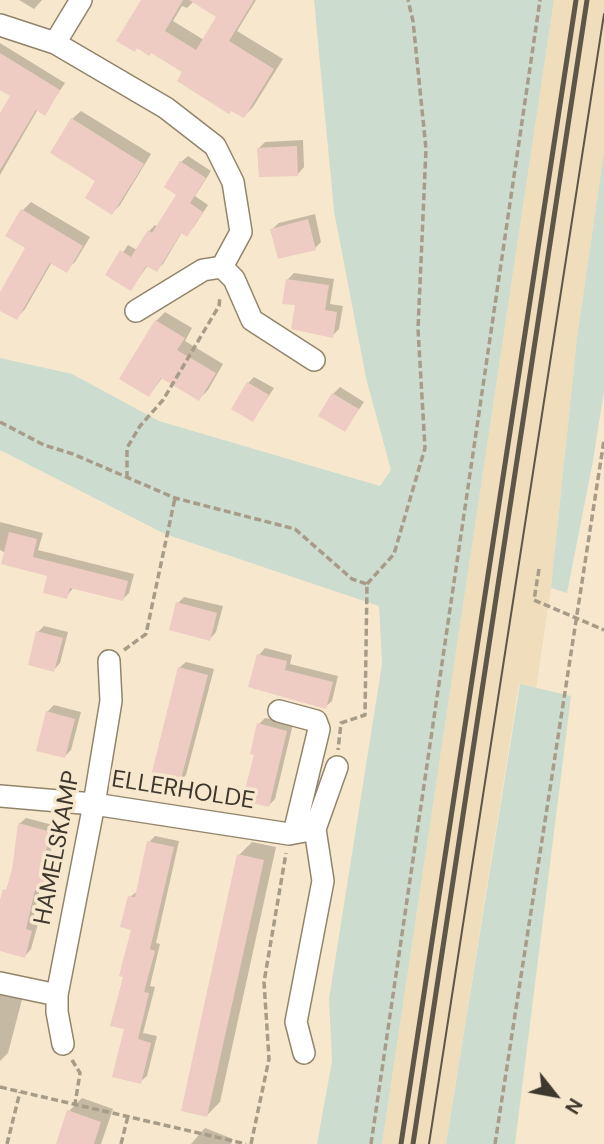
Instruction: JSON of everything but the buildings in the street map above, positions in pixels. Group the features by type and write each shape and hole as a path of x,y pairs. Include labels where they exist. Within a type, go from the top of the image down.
{"street":[{"path":"55,43 81,0"},
{"path":"0,24 55,43 166,108 215,146 233,182 241,232 222,267"},
{"path":"136,311 203,270 222,267"},
{"path":"222,267 234,279 252,320 314,360"},
{"name":"HAMELSKAMP","path":"63,1044 57,995 111,701 109,661"},
{"path":"279,711 316,721 319,729 299,832 323,881 296,1022 303,1054"},
{"path":"299,832 337,767"},
{"name":"ELLERHOLDE","path":"0,796 94,804 299,832"},
{"path":"0,982 57,995"}],"path":[{"path":"337,767 341,723 365,715 367,584 394,554 425,448 418,329 426,149 413,21 408,0"},
{"path":"371,1144 540,0"},
{"path":"127,478 127,448 140,426 163,400 219,306 222,267"},
{"path":"0,422 44,444 175,498 295,529 352,579 367,584"},
{"path":"495,1144 604,440"},
{"path":"109,661 146,634 175,498"},
{"path":"539,569 534,600 604,630"},
{"path":"0,1087 249,1144 269,1059 264,982 299,832"},
{"path":"63,1044 80,1073 75,1104"},
{"path":"7,1144 20,1092"},
{"path":"121,1144 128,1116"}],"shaded area":[{"path":"554,0 604,0 604,152 577,338 551,588 536,688 519,684 446,1144 382,1144"}],"green space":[{"path":"314,0 554,0 382,1144 317,1144 332,1061 329,999 382,664 379,606 165,534 0,450 0,358 72,374 159,421 380,486 391,470 366,378 334,211"},
{"path":"604,152 604,391 567,593 551,588 577,338"},
{"path":"520,684 571,696 515,1144 446,1144"}],"tram line":[{"path":"429,1144 604,14"}],"railway":[{"path":"401,1144 576,0"},
{"path":"413,1144 587,0"}]}
